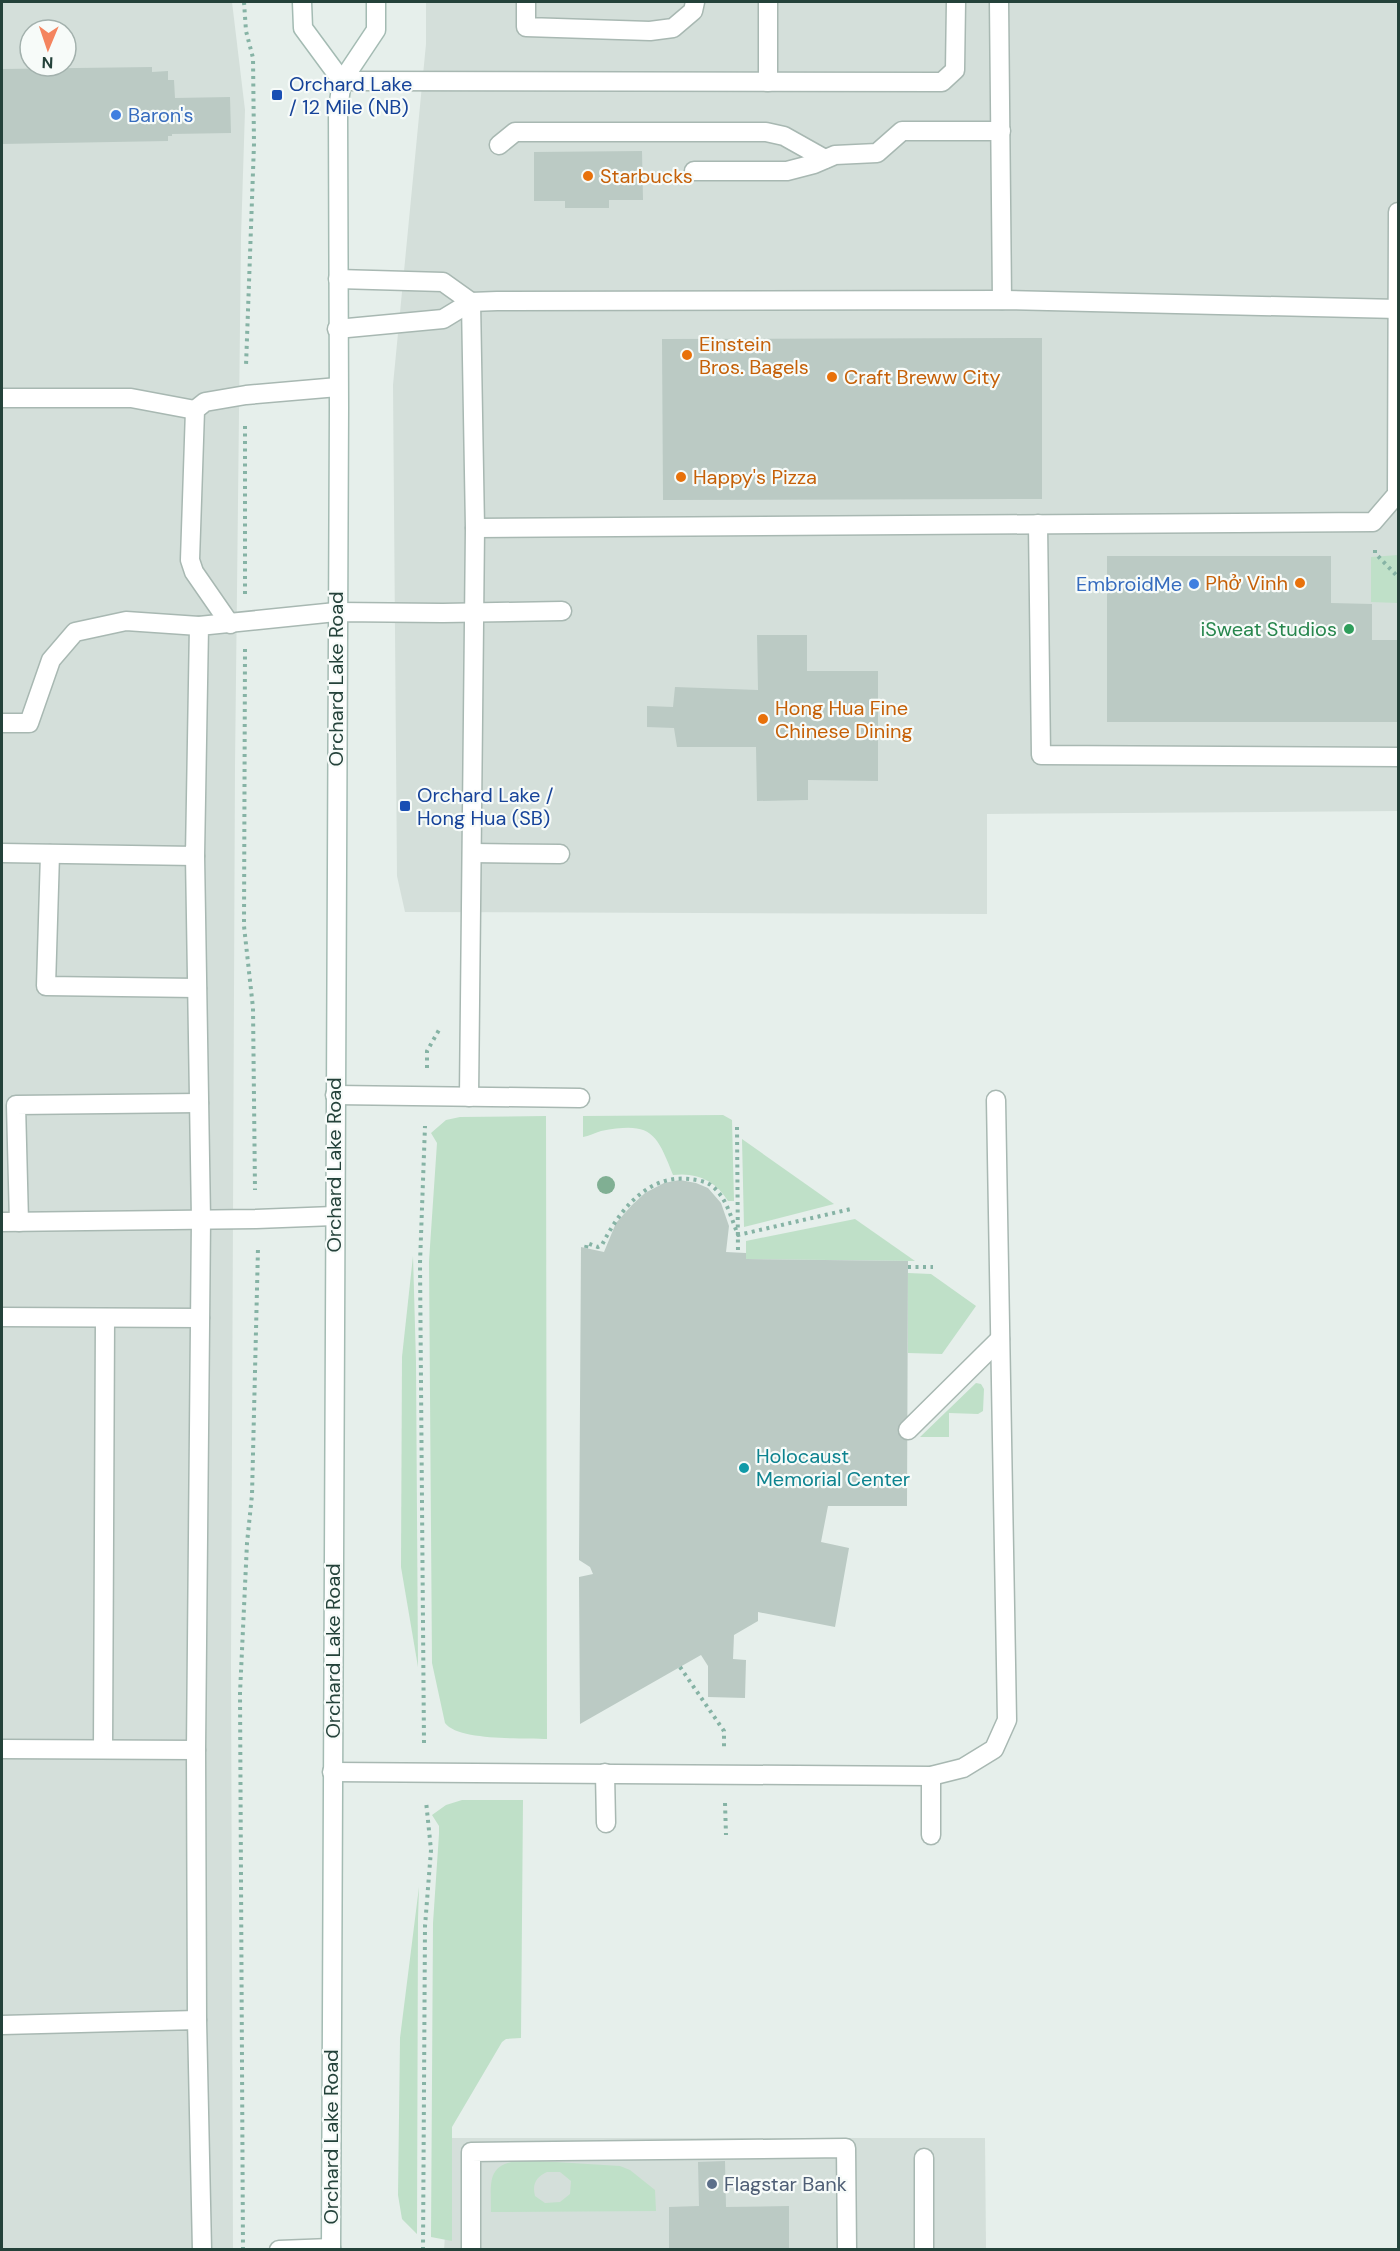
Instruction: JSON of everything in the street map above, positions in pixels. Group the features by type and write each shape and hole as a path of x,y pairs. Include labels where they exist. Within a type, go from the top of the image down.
{"main road":[{"path":"303,2 303,28 342,81 768,82 942,82 955,70 956,2"},
{"name":"Orchard Lake Road","path":"331,2249 338,109 342,81 376,30 376,2"},
{"path":"526,2 526,27 650,31 673,28 693,12 695,2"},
{"path":"768,2 768,82"},
{"path":"999,2 1002,300"},
{"path":"694,171 787,171 835,155 877,153 902,131 1001,131"},
{"path":"499,144 515,132 766,132 784,136 825,159"},
{"path":"475,528 1373,522 1397,494 1398,212"},
{"path":"338,279 443,282 471,302"},
{"path":"337,329 443,320 471,302 1002,300 1398,309"},
{"path":"469,1098 475,528 471,302"},
{"path":"2,398 131,398 195,410 205,402 246,395 338,387"},
{"path":"195,410 190,560 194,572 238,623"},
{"path":"1038,524 1041,755 1398,757"},
{"path":"2,723 29,723 51,660 75,632 126,621 200,626 336,612 562,611"},
{"path":"200,626 195,856 201,1220 196,1750 197,2020 202,2250"},
{"path":"2,853 195,856"},
{"path":"472,853 560,854"},
{"path":"50,854 46,986 197,988"},
{"path":"335,1095 580,1098"},
{"path":"332,1772 931,1776 963,1768 994,1749 1007,1720 996,1100"},
{"path":"199,1103 16,1105 10,1222 256,1220 334,1216"},
{"path":"2,1317 200,1318"},
{"path":"103,1749 105,1318"},
{"path":"908,1430 1000,1339"},
{"path":"2,1749 196,1750"},
{"path":"606,1773 606,1823"},
{"path":"931,1776 931,1835"},
{"path":"2,2025 197,2020"},
{"path":"471,2250 471,2152 846,2148 847,2250"},
{"path":"924,2158 924,2250"},
{"path":"279,2250 331,2249"}],"path":[{"path":"243,2250 240,1693 252,1483 258,1256 253,1008 244,926 238,623 246,395 246,322 254,134 253,58 246,31 244,2"},
{"path":"423,2250 425,1926 430,1850 424,1772 420,1263 427,1051 444,1021"},
{"path":"737,1127 738,1252"},
{"path":"586,1248 587,1243 598,1247 602,1245 618,1217 641,1193 653,1185 680,1178 697,1180 710,1185 726,1205 738,1235"},
{"path":"738,1235 851,1209"},
{"path":"908,1267 933,1267"}],"shaded area":[{"path":"2,2 232,2 245,110 241,237 235,767 231,1665 233,2249 2,2250"},
{"path":"426,2 1398,2 1398,811 987,814 987,914 405,912 397,876 393,385 426,44"},
{"path":"452,2138 985,2138 986,2249 444,2250"}],"green space":[{"path":"1398,555 1398,603 1371,602 1371,557"},
{"path":"723,1115 732,1120 734,1201 728,1201 718,1188 705,1179 682,1174 673,1175 656,1139 641,1129 601,1131 583,1137 583,1116"},
{"path":"546,1116 547,1739 477,1736 452,1729 445,1723 432,1663 429,1261 437,1143 431,1133 446,1120 460,1117"},
{"path":"742,1139 834,1204 744,1227"},
{"path":"855,1219 915,1261 746,1259 746,1241"},
{"path":"413,1256 418,1667 401,1567 402,1357"},
{"path":"908,1273 931,1274 976,1306 942,1354 908,1353"},
{"path":"976,1383 981,1384 984,1389 983,1411 978,1414 949,1413 949,1437 920,1437"},
{"path":"462,1800 523,1800 521,2038 506,2039 502,2042 452,2127 452,2241 431,2237 433,1923 439,1834 439,1826 432,1815 446,1805"},
{"path":"419,1887 417,2234 402,2219 398,2195 400,2038"},
{"path":"523,2160 620,2166 630,2170 655,2190 656,2211 491,2212 493,2176 502,2165","holes":["547,2172 560,2172 571,2181 570,2194 560,2202 545,2203 535,2196 534,2188 540,2176"]}],"building":[{"name":"Baron's","path":"152,67 152,72 168,71 168,80 174,80 175,98 230,97 231,133 172,134 168,136 168,141 2,144 2,69 18,69 18,78 78,78 78,68"},
{"name":"Starbucks","path":"642,151 643,200 609,200 609,208 565,208 565,201 534,201 534,152"},
{"path":"1042,338 1042,499 663,500 662,339"},
{"path":"1107,556 1331,556 1331,603 1372,604 1372,640 1398,640 1398,722 1107,722"},
{"name":"Hong Hua Fine Chinese Dining","path":"757,635 807,635 807,671 878,671 878,781 808,780 808,800 757,801 756,747 677,747 674,728 647,727 647,706 673,707 675,687 758,690"},
{"name":"Holocaust Memorial Center","path":"680,1180 708,1188 721,1203 729,1226 726,1252 746,1253 746,1259 908,1261 907,1506 828,1506 821,1542 849,1548 835,1627 758,1612 758,1621 734,1635 733,1659 746,1660 745,1698 708,1697 708,1666 701,1655 580,1724 579,1577 593,1574 590,1567 579,1560 581,1247 604,1252 616,1223 632,1205 645,1193 664,1183"},
{"name":"Flagstar Bank","path":"725,2161 726,2207 789,2206 789,2250 669,2250 669,2207 699,2206 698,2162"}],"place":[{"name":"Orchard Lake / 12 Mile (NB)","path":"277,95"},
{"name":"Baron's","path":"116,115"},
{"name":"Starbucks","path":"588,176"},
{"name":"Einstein Bros. Bagels","path":"687,355"},
{"name":"Craft Breww City","path":"832,377"},
{"name":"Happy's Pizza","path":"681,477"},
{"name":"Phở Vinh","path":"1300,583"},
{"name":"EmbroidMe","path":"1194,584"},
{"name":"iSweat Studios","path":"1349,629"},
{"name":"Hong Hua Fine Chinese Dining","path":"763,719"},
{"name":"Orchard Lake / Hong Hua (SB)","path":"405,806"},
{"name":"Holocaust Memorial Center","path":"744,1468"},
{"name":"Flagstar Bank","path":"712,2184"}]}
